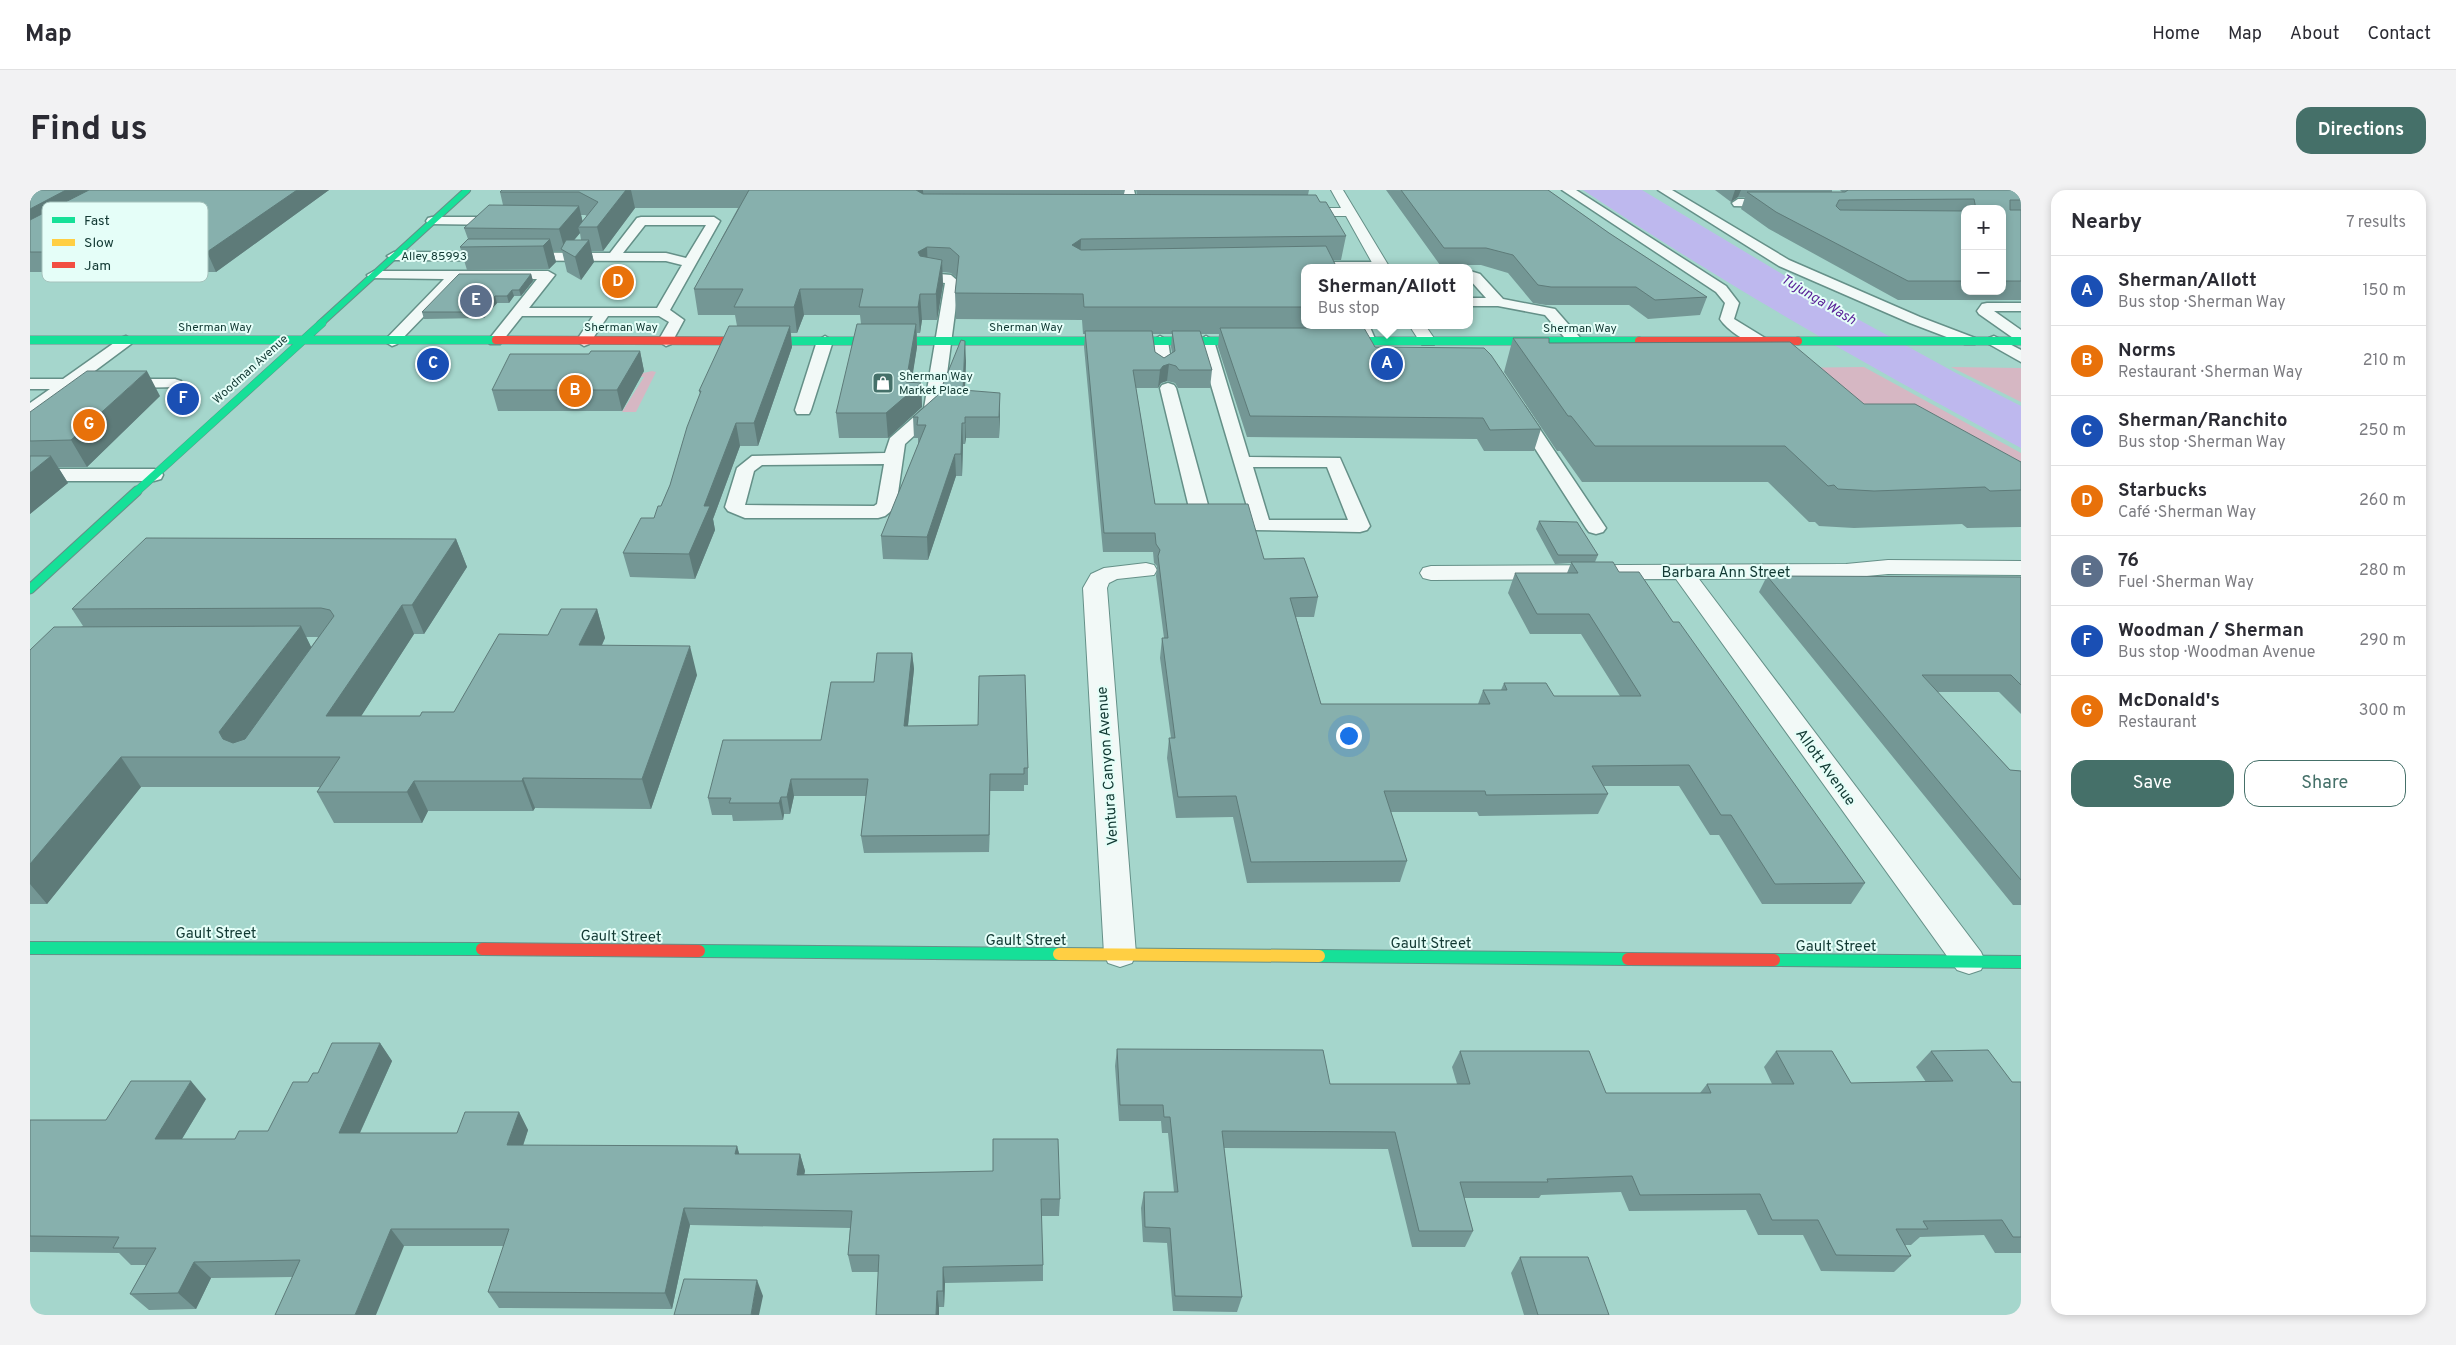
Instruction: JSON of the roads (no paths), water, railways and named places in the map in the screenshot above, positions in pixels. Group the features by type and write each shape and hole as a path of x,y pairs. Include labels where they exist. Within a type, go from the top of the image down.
{"main road":[{"name":"Woodman Avenue","path":"30,589 467,190"},
{"name":"Sherman Way","path":"30,340 1272,342"},
{"name":"Sherman Way","path":"1320,341 2021,342"},
{"name":"Gault Street","path":"30,948 242,947 2021,962"}],"street":[{"path":"1337,190 1381,264"},
{"path":"1115,211 1138,211"},
{"path":"1281,212 1350,212"},
{"path":"1420,329 1428,341"},
{"name":"Barbara Ann Street","path":"1431,573 1846,572 1888,567 2021,568"},
{"name":"Ventura Canyon Avenue","path":"1120,954 1095,588 1099,579 1112,573 1146,570"},
{"name":"Allott Avenue","path":"1683,573 1969,962"}],"lane":[{"path":"1128,190 1138,211"},
{"path":"1568,190 1722,290 1732,303 1727,318 1729,322 1760,341"},
{"path":"1664,190 1784,263 1970,342"},
{"path":"1738,203 1793,203"},
{"path":"432,221 518,221"},
{"path":"614,256 641,221 714,221 662,312"},
{"path":"570,256 582,241"},
{"name":"Alley 85993","path":"394,256 666,257 690,263"},
{"path":"1284,266 1301,266"},
{"path":"374,275 548,275 495,341"},
{"path":"392,341 456,275"},
{"path":"1473,276 1498,302"},
{"path":"894,458 758,460 746,468 735,507 745,512 878,512 886,507 894,458 896,442 932,410 939,364 945,341 952,282 946,278 928,277"},
{"path":"1473,302 1498,302 1550,312 1575,341"},
{"path":"2021,307 1987,307 1984,311 2021,336"},
{"path":"519,312 662,312 676,320 666,341"},
{"path":"584,341 603,312"},
{"path":"1363,329 1368,341"},
{"path":"34,408 126,341"},
{"path":"803,410 825,341"},
{"path":"1160,341 1164,368"},
{"path":"1206,341 1261,526 1360,526 1334,462 1243,462"},
{"path":"1470,341 1482,356"},
{"path":"1994,342 2021,357"},
{"path":"30,384 175,384"},
{"path":"1168,388 1201,516"},
{"path":"1510,396 1596,528"},
{"path":"30,475 154,475"}],"water":[{"name":"Tujunga Wash","path":"1583,190 1642,190 1852,316 2021,406 2021,448 1909,387 1744,292"}],"place":[{"name":"Starbucks","path":"618,282"},
{"name":"76","path":"476,301"},
{"name":"Sherman/Ranchito","path":"433,364"},
{"name":"Sherman/Allott","path":"1387,364"},
{"name":"Sherman Way Market Place","path":"883,383"},
{"name":"Norms","path":"575,391"},
{"name":"Woodman / Sherman","path":"183,399"},
{"name":"McDonald's","path":"89,425"}]}
